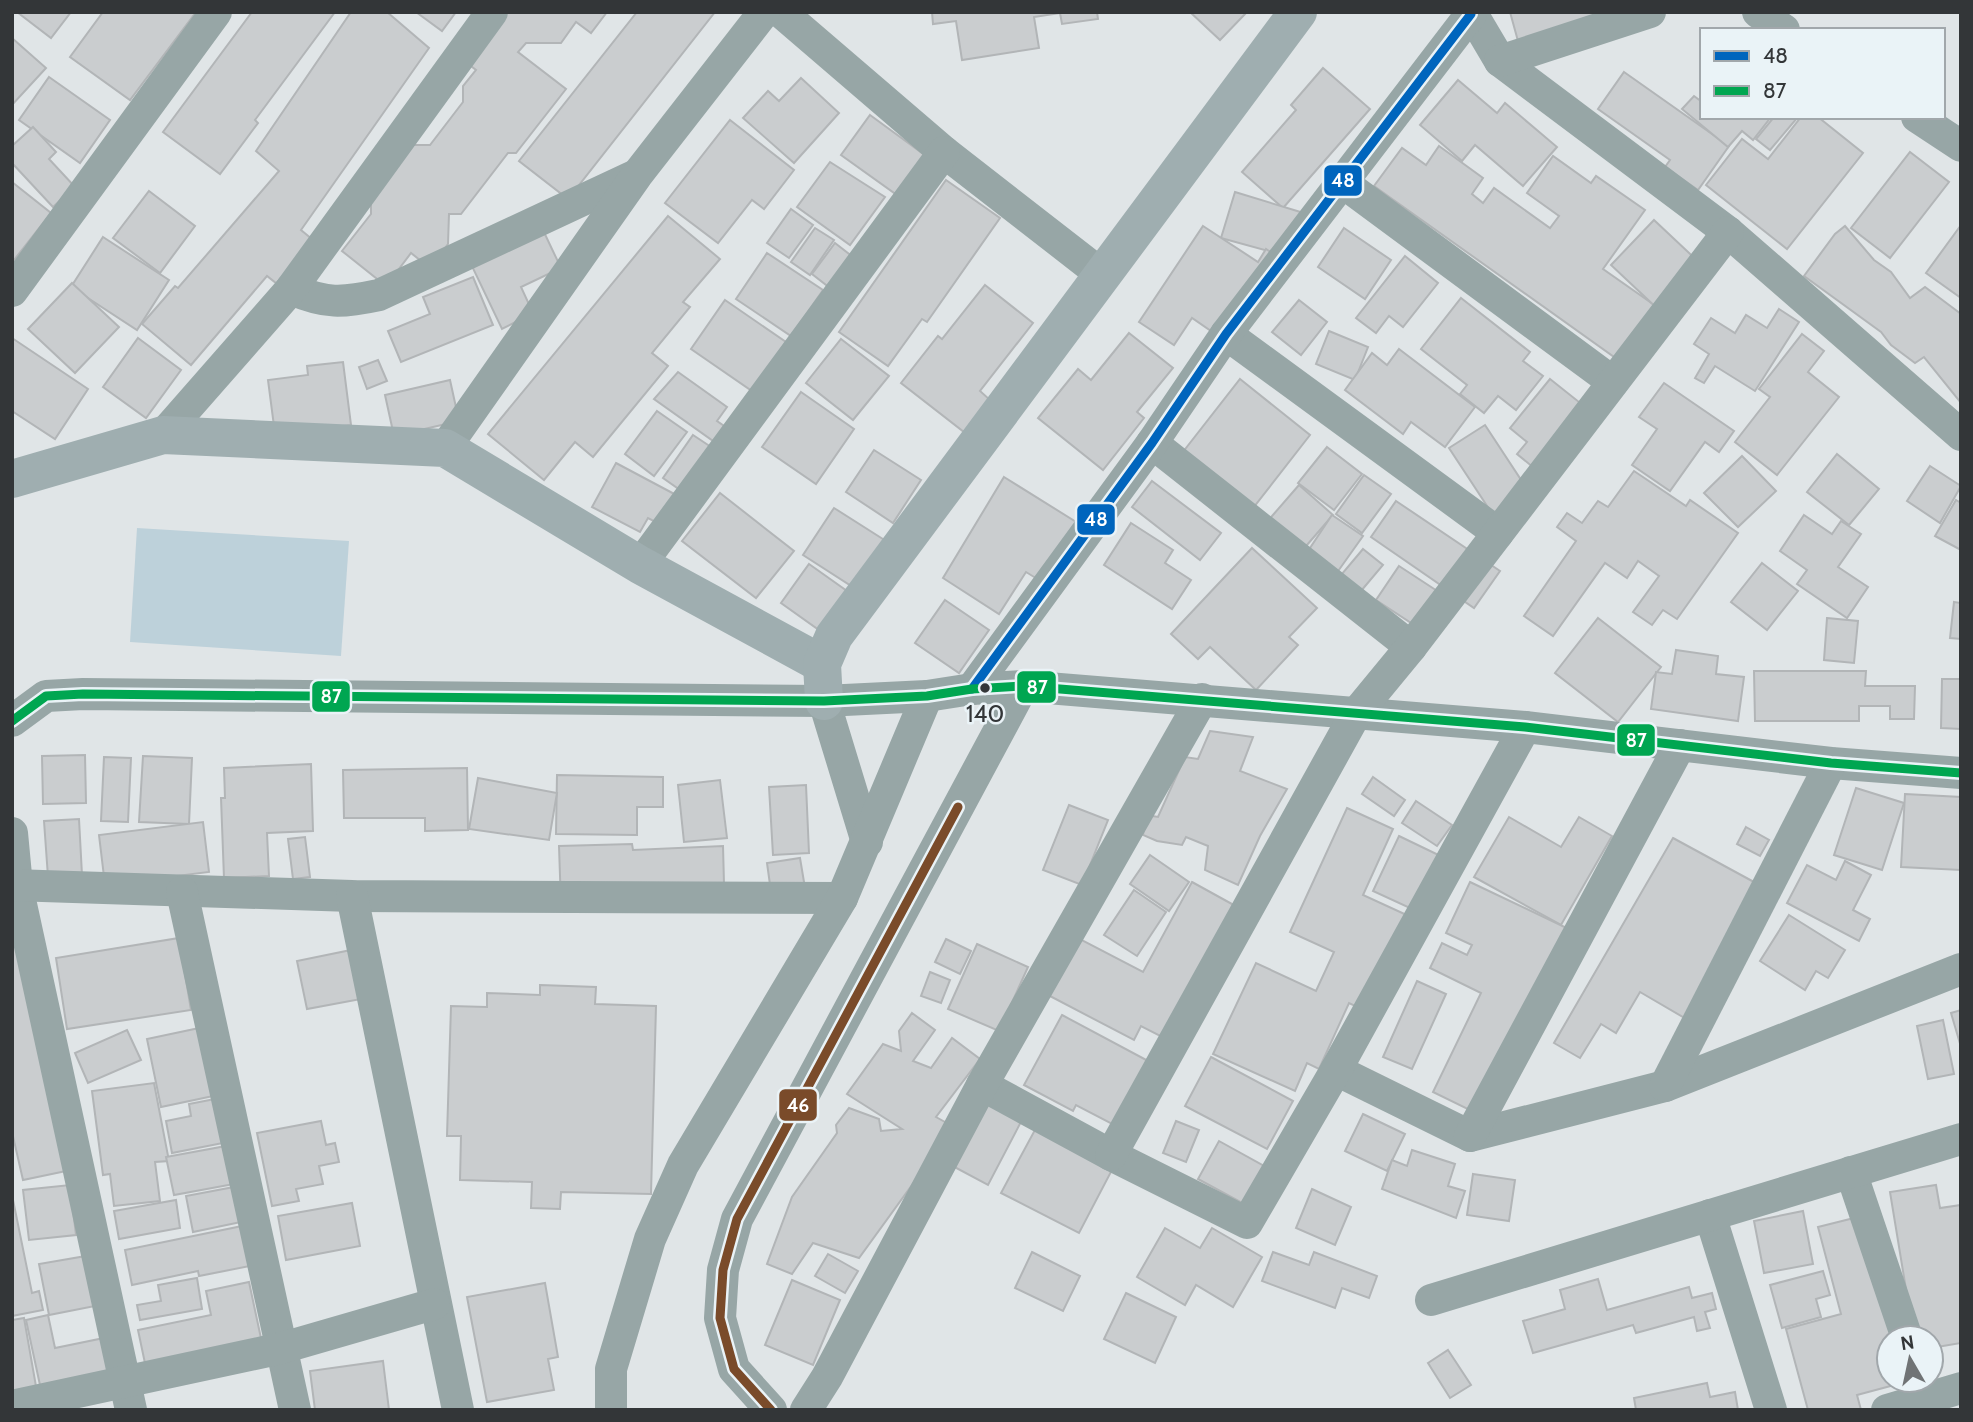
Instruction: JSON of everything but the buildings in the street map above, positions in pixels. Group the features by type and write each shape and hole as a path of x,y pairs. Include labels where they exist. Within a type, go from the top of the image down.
{"street":[{"path":"12,291 216,12"},
{"path":"163,435 291,289 492,12"},
{"path":"445,448 637,175 764,12"},
{"path":"781,12 944,152 1101,274"},
{"path":"867,842 824,701 822,664 834,636 1298,12"},
{"path":"1500,61 1650,12"},
{"path":"1758,12 1781,28"},
{"path":"972,689 1152,443 1226,334 1471,13 1500,61 1728,232 1961,435"},
{"path":"1920,119 1961,146"},
{"path":"640,565 944,152"},
{"path":"291,289 318,301 347,302 379,295 637,175"},
{"path":"1342,182 1613,382"},
{"path":"1111,1155 1355,715 1411,647 1728,232"},
{"path":"1226,334 1498,533"},
{"path":"12,479 163,435 445,448 640,565 822,664"},
{"path":"1152,443 1411,647"},
{"path":"771,1410 734,1369 720,1318 723,1270 737,1219 1023,686"},
{"path":"12,721 46,696 83,694 824,701 927,696 972,689 1023,686 1525,727 1831,763 1961,773"},
{"path":"611,1410 611,1369 650,1239 683,1166 842,898 927,696"},
{"path":"806,1410 827,1377 982,1085 1202,699"},
{"path":"982,1085 1111,1155 1247,1223 1336,1070 1525,727"},
{"path":"1470,1136 1680,745"},
{"path":"1665,1086 1831,763"},
{"path":"12,833 15,886 128,1396"},
{"path":"15,886 352,896 842,898"},
{"path":"182,892 295,1410"},
{"path":"352,896 458,1410"},
{"path":"1336,1070 1470,1136 1665,1086 1961,969"},
{"path":"1431,1300 1961,1139"},
{"path":"1851,1172 1902,1324"},
{"path":"1710,1215 1771,1410"},
{"path":"12,1406 128,1396 434,1304"},
{"path":"1887,1410 1915,1394"}],"shaded area":[{"path":"137,528 349,541 341,656 130,642"}],"transit line":[{"name":"48","path":"972,689 1152,443 1226,334 1471,14"},
{"name":"87","path":"12,721 46,696 83,694 824,701 927,696 972,689 1023,686 1525,727 1831,763 1961,773"},
{"name":"46","path":"771,1410 734,1369 720,1318 723,1270 737,1219 958,807"}],"place":[{"name":"140","path":"985,688"}]}
